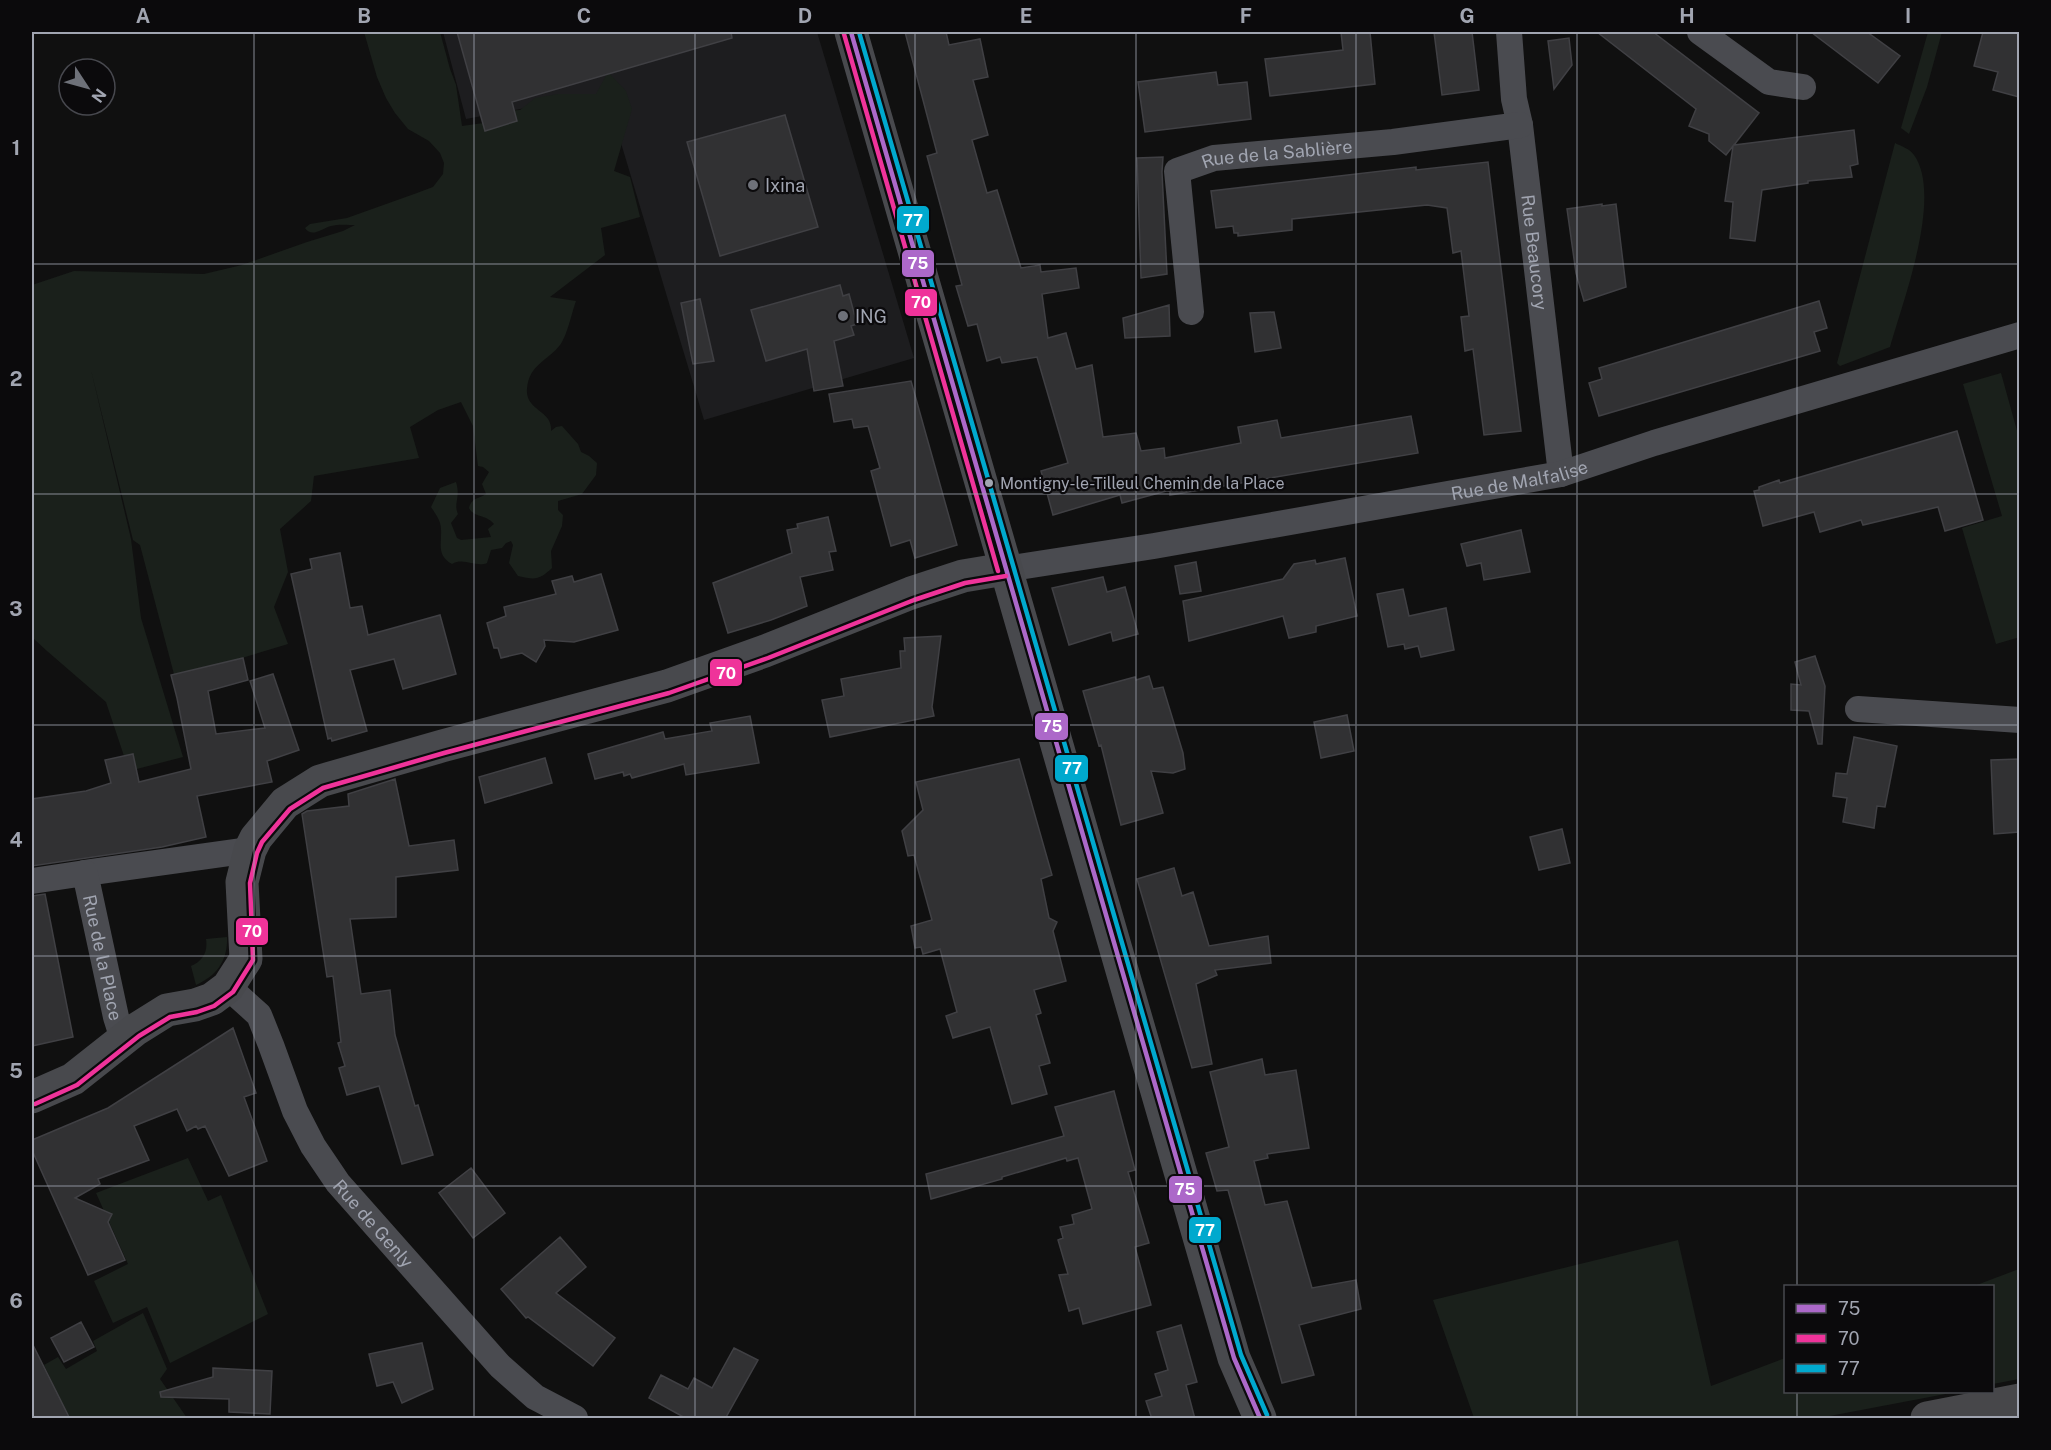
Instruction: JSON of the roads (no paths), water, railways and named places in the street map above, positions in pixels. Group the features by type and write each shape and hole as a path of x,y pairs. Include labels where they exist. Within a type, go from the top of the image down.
{"highway":[{"path":"1927,1419 2019,1400"}],"main road":[{"path":"851,32 1234,1358 1260,1419"},
{"name":"Rue de la Place","path":"32,1097 73,1079 123,1040 167,1010 212,999 228,987 246,959 243,882 250,850 256,838 285,803 320,781 668,686 765,651 911,593 963,576 1005,569"},
{"path":"1234,1358 1241,1419"}],"street":[{"name":"Rue Beaucory","path":"1509,32 1514,99 1520,125 1562,474"},
{"path":"1700,32 1769,82 1803,87"},
{"name":"Rue de la Sablière","path":"1191,312 1177,171 1214,158 1393,142 1520,125"},
{"name":"Rue de Malfalise","path":"1005,569 1154,546 1562,474 1654,443 2019,335"},
{"path":"1858,709 2019,720"},
{"name":"Rue de la Place","path":"32,881 250,850"},
{"name":"Rue de la Place","path":"85,873 123,1040"},
{"name":"Rue de Genly","path":"228,987 259,1016 295,1111 313,1146 338,1183 500,1366 535,1397 575,1419"}],"place":[{"name":"Ixina","path":"753,185"},
{"name":"ING","path":"843,316"},
{"name":"Montigny-le-Tilleul Chemin de la Place","path":"989,483"}]}
